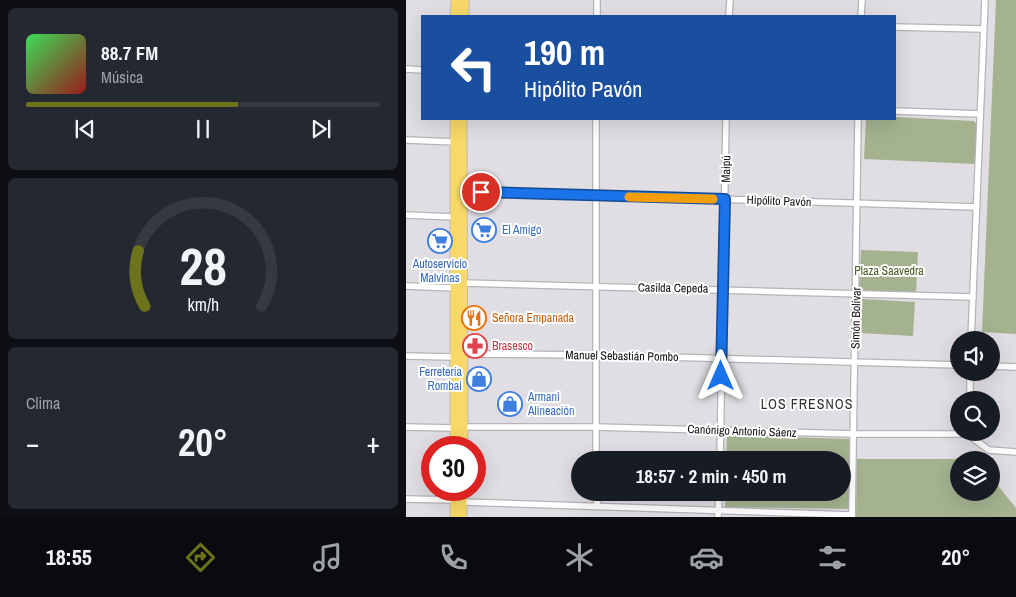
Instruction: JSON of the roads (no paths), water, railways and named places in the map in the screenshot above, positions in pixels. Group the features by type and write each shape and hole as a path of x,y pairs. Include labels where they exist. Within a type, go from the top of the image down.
{"main road":[{"path":"455,15 456,0"},
{"path":"464,0 465,15"},
{"path":"454,120 462,191 458,286 460,436"},
{"path":"458,286 454,217 458,142 462,120"},
{"path":"457,436 459,428"},
{"path":"455,517 458,501"},
{"path":"458,501 462,517"}],"street":[{"path":"597,0 597,15"},
{"path":"729,15 730,0"},
{"path":"861,15 862,0"},
{"path":"971,331 985,0"},
{"path":"896,27 983,29"},
{"path":"406,68 421,70"},
{"path":"896,111 980,114"},
{"path":"596,120 596,451"},
{"name":"Maipú","path":"720,451 726,120"},
{"name":"Simón Bolívar","path":"852,516 858,120"},
{"path":"406,140 458,142"},
{"name":"Hipólito Pavón","path":"462,191 977,207"},
{"path":"406,215 454,217"},
{"name":"Casilda Cepeda","path":"406,286 596,286 973,297"},
{"name":"Manuel Sebastián Pombo","path":"406,356 596,355 950,364"},
{"path":"1000,366 1016,367"},
{"name":"Canónigo Antonio Sáenz","path":"406,427 596,427 854,434 950,434"},
{"name":"Canónigo Antonio Sáenz","path":"978,441 989,450 1016,452"},
{"path":"406,499 421,500"},
{"path":"458,501 852,516"},
{"path":"597,501 597,506"},
{"path":"718,501 718,517"}],"place":[{"name":"El Amigo","path":"484,230"},
{"name":"Autoservicio Malvinas","path":"440,241"},
{"name":"Señora Empanada","path":"474,318"},
{"name":"Brasesco","path":"475,346"},
{"name":"Ferretería Rombai","path":"479,379"},
{"name":"Armani Alineación","path":"510,404"}],"district":[{"name":"LOS FRESNOS","path":"807,404"}],"park label":[{"name":"Plaza Saavedra","path":"889,271"}]}
